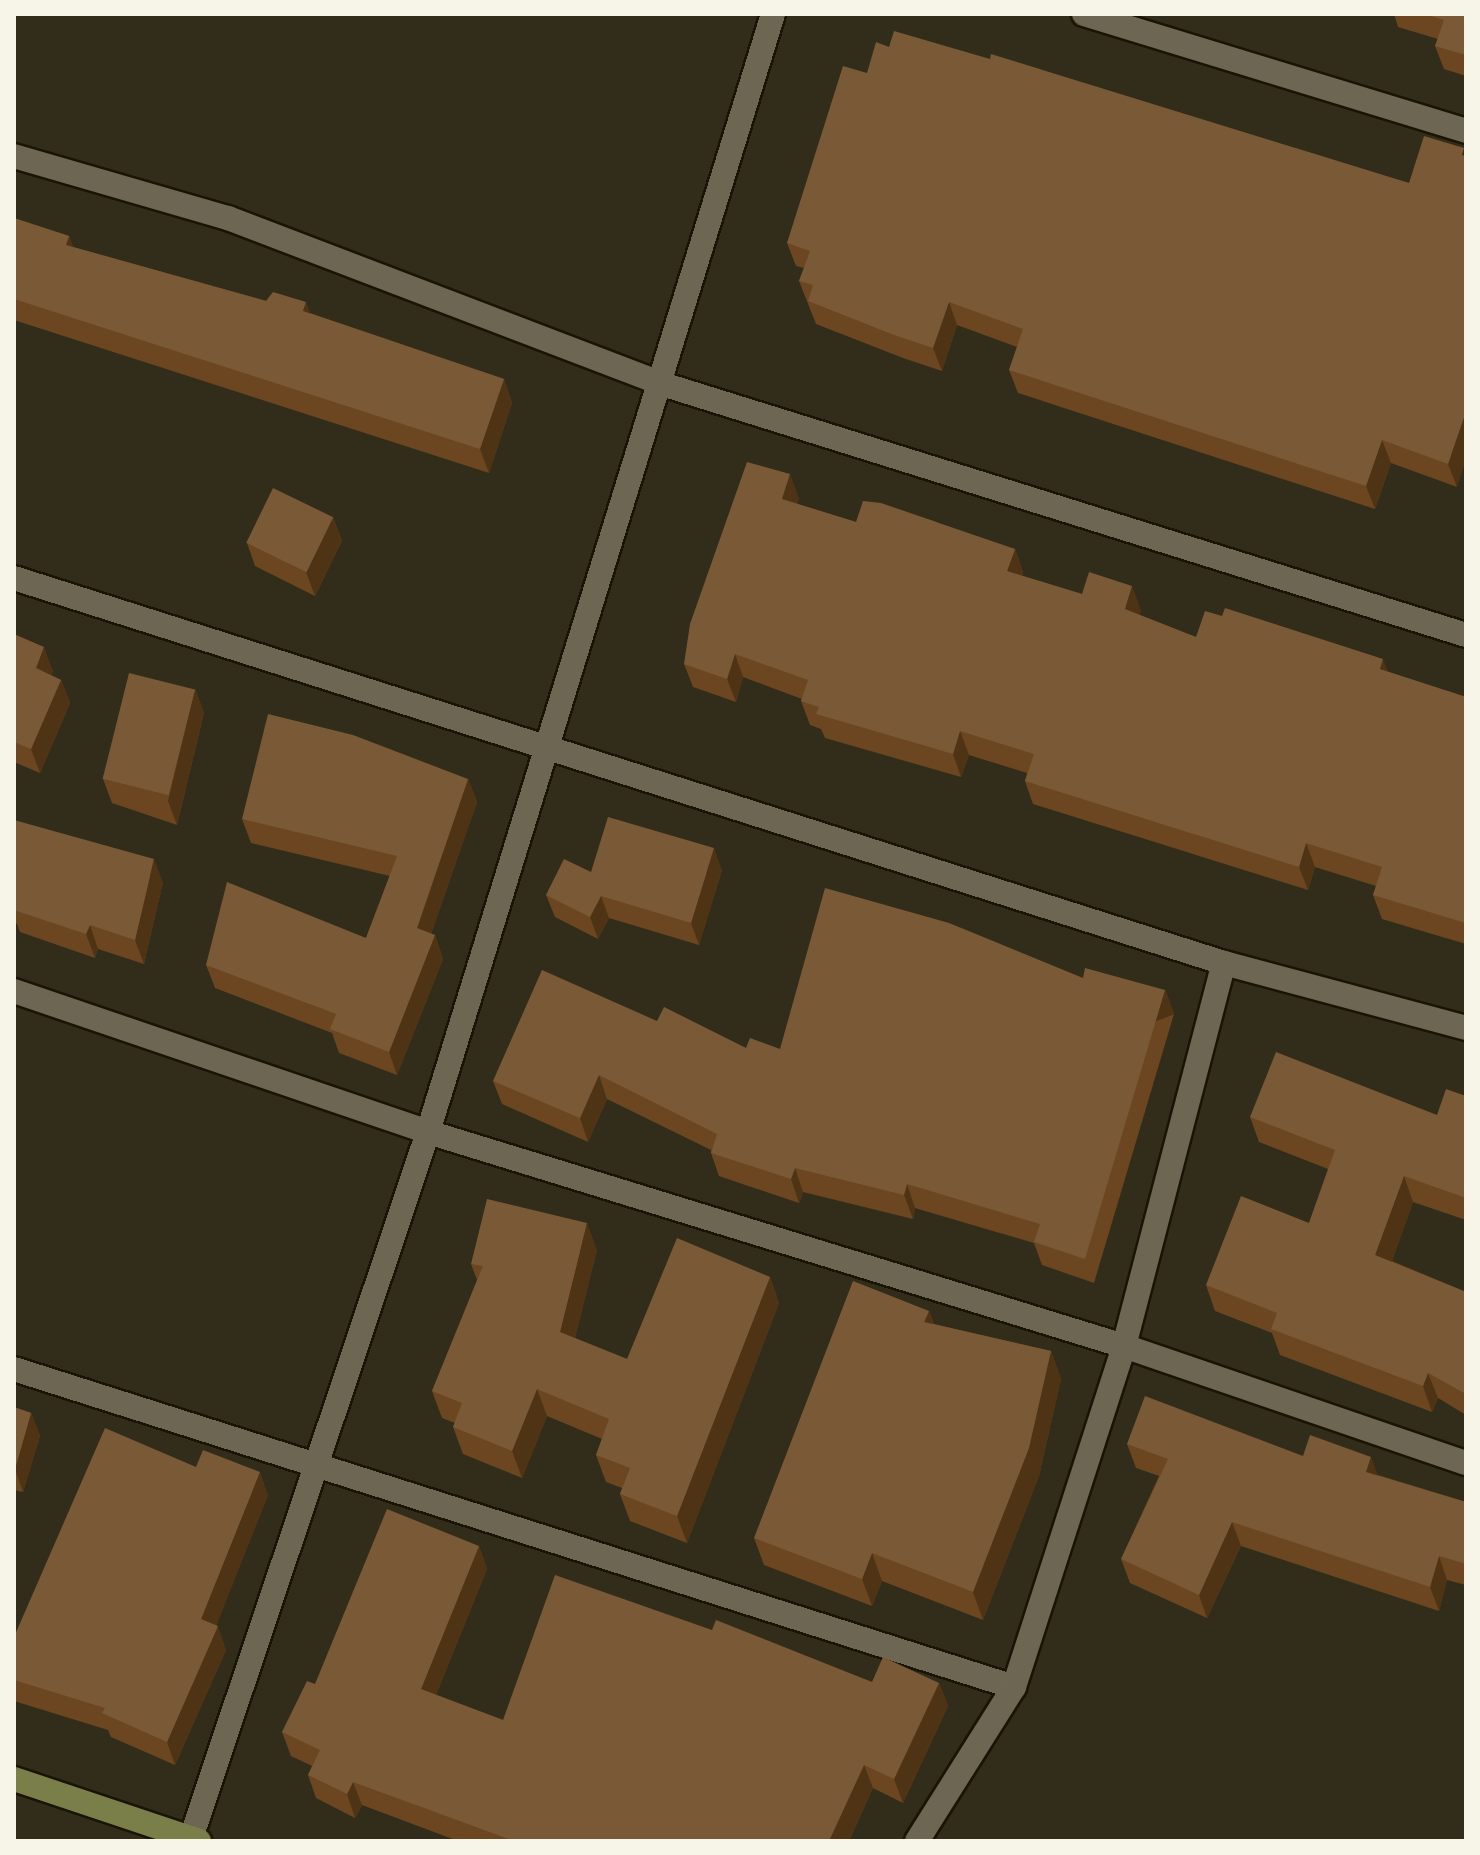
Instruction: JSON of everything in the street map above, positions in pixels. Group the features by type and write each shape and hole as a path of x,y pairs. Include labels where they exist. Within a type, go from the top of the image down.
{"street":[{"path":"14,1779 195,1840 316,1461 428,1132 773,14"},
{"path":"1084,14 1466,131"},
{"path":"14,156 228,218 659,383 1466,635"},
{"path":"14,578 550,744 1224,963 1466,1028"},
{"path":"917,1841 1014,1687 1124,1346 1224,963"},
{"path":"14,991 428,1132 1124,1346 1466,1463"},
{"path":"14,1369 316,1461 1014,1687"}],"building":[{"path":"1425,14 1466,14 1466,55 1435,46 1444,20"},
{"path":"894,31 990,59 991,54 1409,183 1424,136 1464,148 1466,412 1448,464 1382,440 1366,486 1009,370 1023,329 949,302 933,348 808,301 813,285 799,281 810,251 787,243 843,66 867,73 876,42 889,47"},
{"path":"14,218 69,236 66,245 266,301 273,292 306,302 303,311 504,379 480,449 14,299"},
{"path":"747,462 790,474 782,499 856,522 863,501 881,503 1015,549 1007,571 1082,594 1089,572 1132,586 1125,609 1196,637 1205,611 1222,616 1225,608 1383,659 1380,669 1466,697 1466,923 1373,895 1382,867 1306,843 1299,867 1025,781 1034,754 960,731 953,754 816,714 819,707 801,701 808,680 735,654 727,679 684,664 690,624"},
{"path":"273,488 333,517 306,572 246,543"},
{"path":"14,634 44,647 36,668 61,680 31,749 14,742"},
{"path":"129,673 195,689 169,795 103,779"},
{"path":"268,714 353,735 468,779 417,928 435,935 389,1052 330,1029 336,1014 206,965 227,882 366,938 397,856 242,819"},
{"path":"608,817 714,848 691,923 601,896 590,917 546,895 564,859 591,872"},
{"path":"14,820 154,859 135,940 90,925 86,934 14,910"},
{"path":"825,888 949,923 1083,978 1085,968 1165,990 1085,1259 1034,1242 1040,1224 907,1184 904,1195 795,1168 791,1179 711,1153 717,1134 599,1075 580,1118 493,1081 542,970 657,1021 664,1007 746,1048 750,1038 780,1049"},
{"path":"1276,1052 1437,1115 1446,1089 1466,1096 1466,1198 1404,1176 1375,1255 1466,1292 1466,1394 1428,1373 1423,1386 1271,1329 1277,1313 1206,1285 1241,1196 1309,1223 1335,1150 1250,1117"},
{"path":"487,1199 587,1223 560,1332 627,1359 677,1238 770,1277 677,1516 620,1494 630,1468 596,1455 609,1419 537,1389 512,1451 453,1427 462,1403 432,1391 483,1266 471,1264"},
{"path":"853,1281 929,1311 924,1322 1051,1351 1029,1448 973,1592 872,1553 862,1579 754,1538"},
{"path":"1145,1396 1303,1456 1310,1435 1371,1457 1366,1472 1466,1502 1466,1564 1439,1556 1430,1587 1232,1522 1199,1595 1121,1559 1168,1459 1127,1444"},
{"path":"14,1407 31,1413 15,1469 14,1469"},
{"path":"105,1428 196,1467 203,1450 260,1472 201,1619 218,1626 167,1742 102,1713 105,1708 14,1680 14,1637"},
{"path":"387,1509 479,1546 421,1689 503,1720 555,1575 712,1630 716,1620 872,1682 883,1657 939,1683 894,1779 864,1765 829,1841 514,1841 353,1782 347,1794 308,1775 320,1750 282,1732 307,1681 315,1684"}]}
